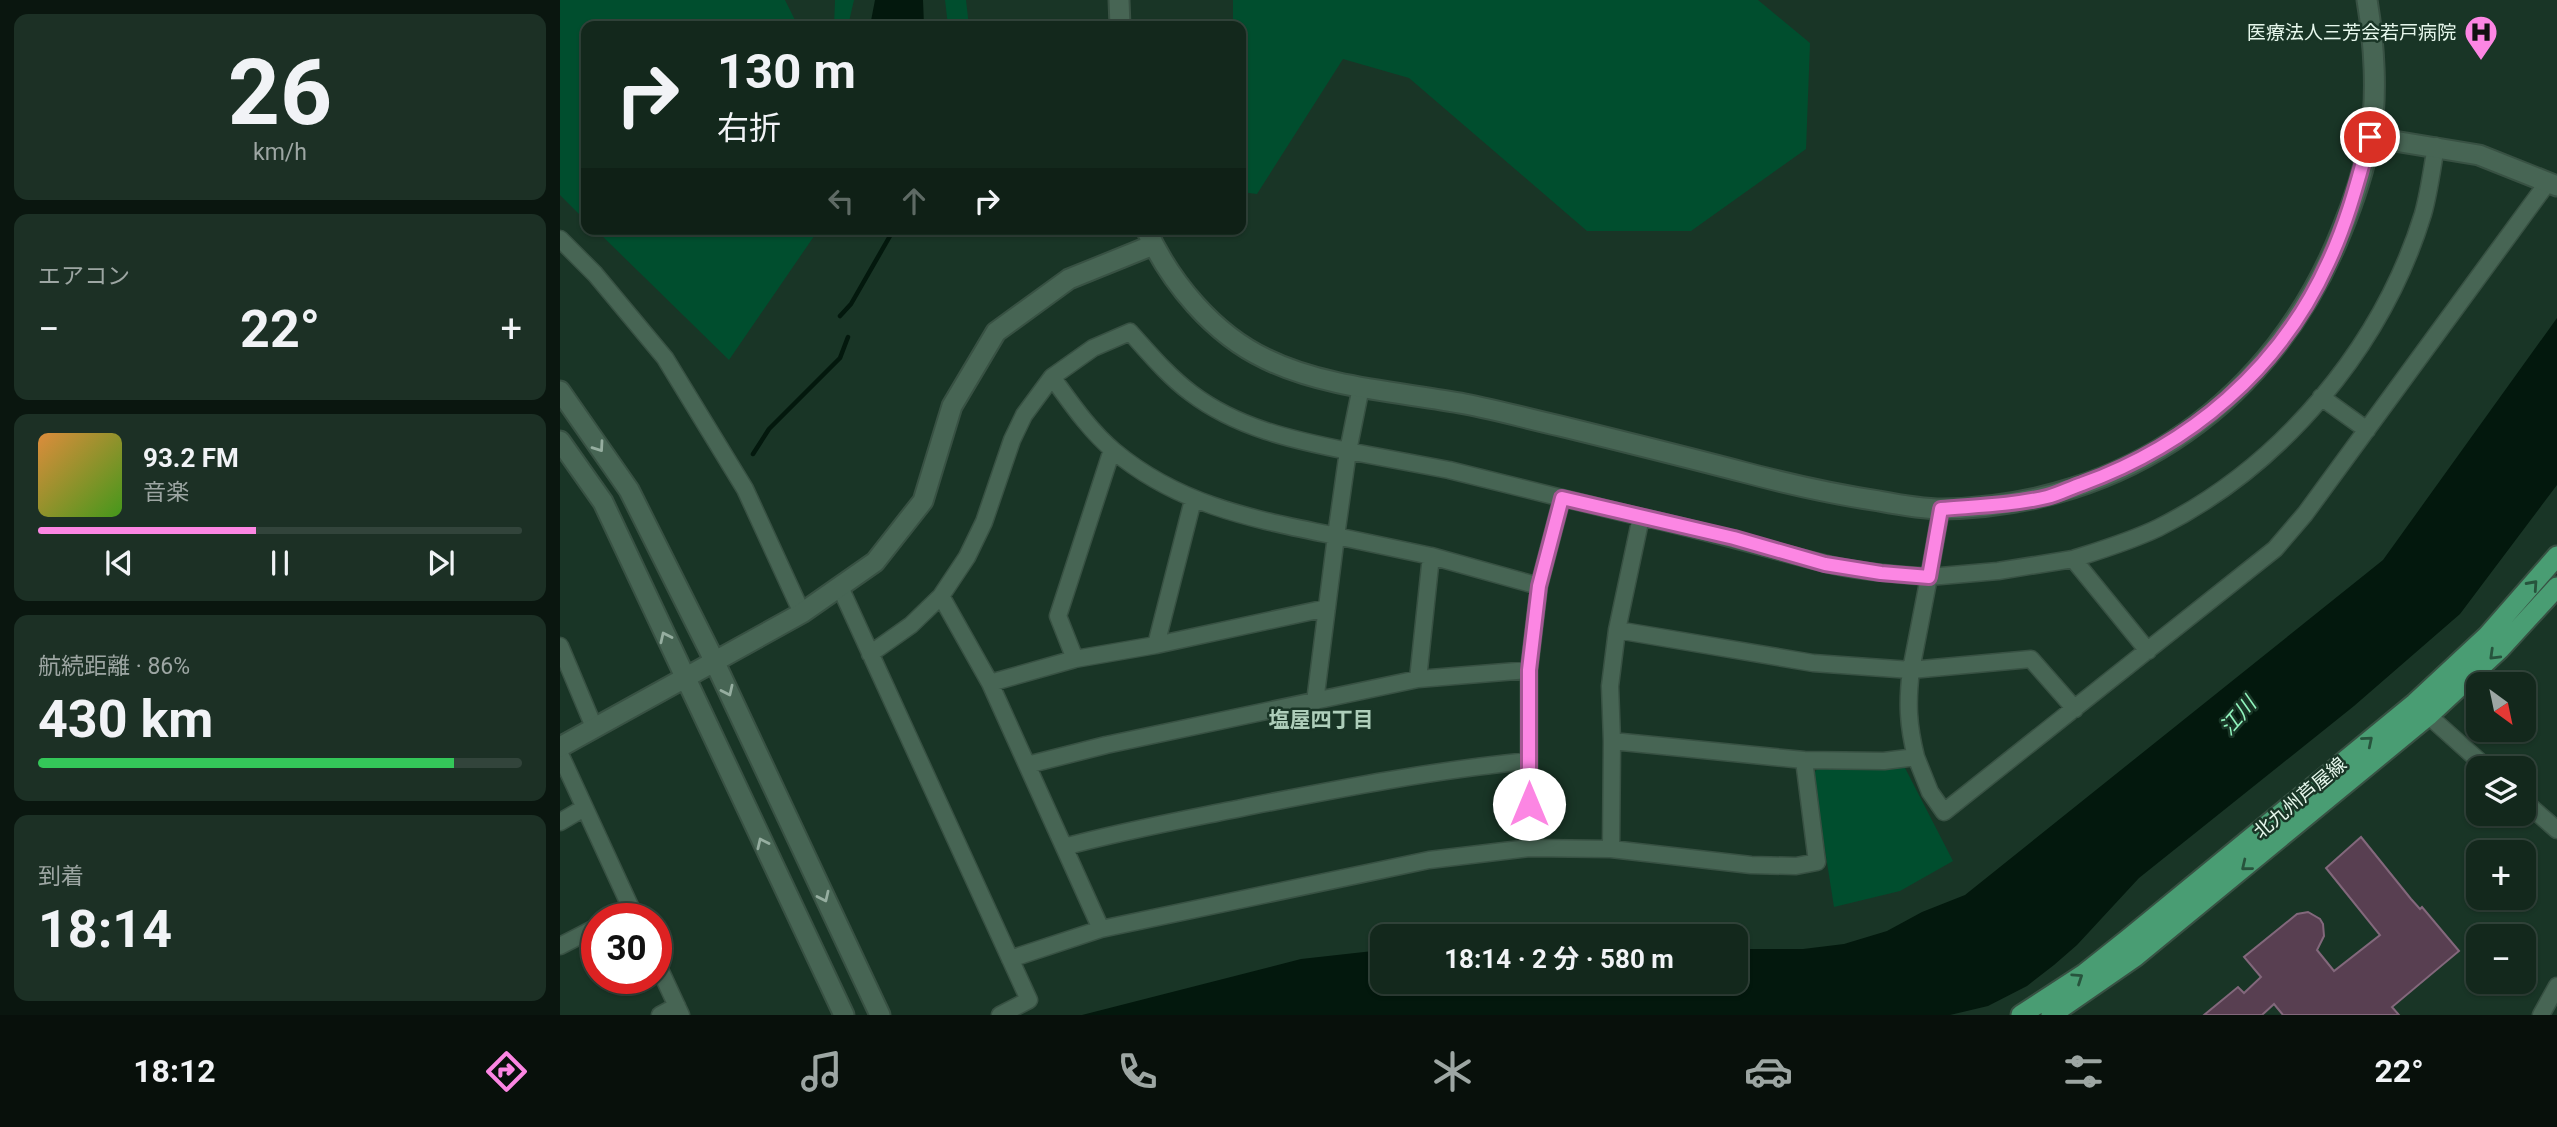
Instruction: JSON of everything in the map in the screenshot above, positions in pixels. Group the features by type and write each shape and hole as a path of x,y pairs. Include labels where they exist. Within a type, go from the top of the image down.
{"main road":[{"name":"北九州芦屋線","path":"2051,1015 2135,957 2421,709 2557,556"},
{"name":"北九州芦屋線","path":"2021,1015 2084,974 2500,649 2557,587"}],"street":[{"path":"1119,0 1120,21"},
{"path":"560,747 802,613 875,562 923,500 953,406 996,332 1069,279 1150,237 1172,276 1228,336 1267,360 1313,376 1470,405 1824,493 1941,509 2047,497 2108,475 2149,455 2194,428 2230,399 2262,366 2309,302 2329,263 2350,210 2370,137 2373,46 2367,0"},
{"path":"1941,509 1907,705 1909,731 1916,757 1930,792 1944,812 2275,549 2305,514 2553,184 2479,155 2370,137"},
{"path":"870,654 911,625 941,596 967,557 984,522 1012,440 1024,415 1052,377 1093,348 1130,332 1164,370 1192,394 1227,415 1264,431 1301,442 1450,470 1746,541 1825,564 1881,573 1929,577 1998,572 2073,559 2157,528 2206,500 2247,470 2285,436 2321,397 2345,368 2400,273 2423,213 2436,146"},
{"path":"560,239 596,274 665,358 745,489 802,613"},
{"path":"1052,377 1081,417 1112,450 1153,479 1193,500 1240,516 1431,555 1539,586"},
{"path":"1315,702 1348,451 1361,387"},
{"path":"560,391 629,489 714,662 880,1015"},
{"path":"2321,397 2367,430"},
{"path":"560,441 603,502 844,1015"},
{"path":"1075,659 1058,616 1112,450"},
{"path":"1529,848 1529,670 1539,586 1562,498"},
{"path":"1156,645 1193,500"},
{"path":"1611,849 1610,686 1617,630 1641,517"},
{"path":"1418,679 1431,555"},
{"path":"2073,559 2148,651"},
{"path":"840,587 1029,1000 1000,1015"},
{"path":"941,596 990,683 1101,929"},
{"path":"990,683 1075,659 1156,645 1327,608"},
{"path":"1617,630 1813,663 1911,670 2031,659 2075,709"},
{"path":"562,653 594,727"},
{"path":"1027,765 1106,745 1418,679 1529,670"},
{"path":"2421,709 2474,756"},
{"path":"1612,741 1804,760 1884,761 1916,757"},
{"path":"560,754 629,903"},
{"path":"1010,958 1101,929 1429,860 1529,848 1611,849 1751,864 1796,866 1817,862 1804,760"},
{"path":"1064,847 1123,831 1358,785 1458,768 1529,761"},
{"path":"560,822 584,808"},
{"path":"2536,812 2557,830"},
{"path":"560,946 581,935"},
{"path":"2542,1015 2557,986"},
{"path":"660,1015 679,1010 671,994"}],"green space":[{"path":"560,0 785,0 796,21 581,21 581,216 560,195"},
{"path":"835,0 854,0 849,21 834,21"},
{"path":"945,0 966,0 968,21 947,21"},
{"path":"1233,0 1758,0 1810,43 1806,149 1691,231 1587,231 1409,78 1343,59 1257,194 1246,193 1246,21 1233,21"},
{"path":"601,235 815,235 729,360"},
{"path":"1904,766 1953,861 1900,891 1834,907 1813,774 1819,767"}],"water":[{"path":"875,0 923,0 924,21 871,21"},
{"name":"江川","path":"2557,318 2557,485 2460,614 2354,706 2139,878 2077,945 2054,965 2027,986 1988,1006 1950,1015 1082,1015 1301,959 1370,951 1370,994 1748,994 1748,949 1803,949 1844,944 1887,931 1922,912 1965,895 2383,560"}],"building":[{"path":"2361,837 2411,899 2420,909 2422,907 2459,951 2392,1007 2399,1015 2283,1015 2274,1004 2262,1015 2204,1015 2238,987 2244,993 2261,977 2244,957 2297,914 2308,912 2320,919 2324,936 2317,950 2334,971 2380,935 2326,868"}],"waterway":[{"path":"840,316 851,304 891,235"},
{"path":"753,454 769,429 840,358 848,337"}],"place":[{"name":"医療法人三芳会若戸病院","path":"2481,62"}],"district":[{"name":"塩屋四丁目","path":"1321,720"}],"route":[{"path":"1529,804 1529,670 1539,586 1562,498 1687,526 1825,564 1929,577 1941,509 2047,497 2108,475 2149,455 2194,428 2230,399 2262,366 2309,302 2329,263 2350,210 2370,137"}]}
